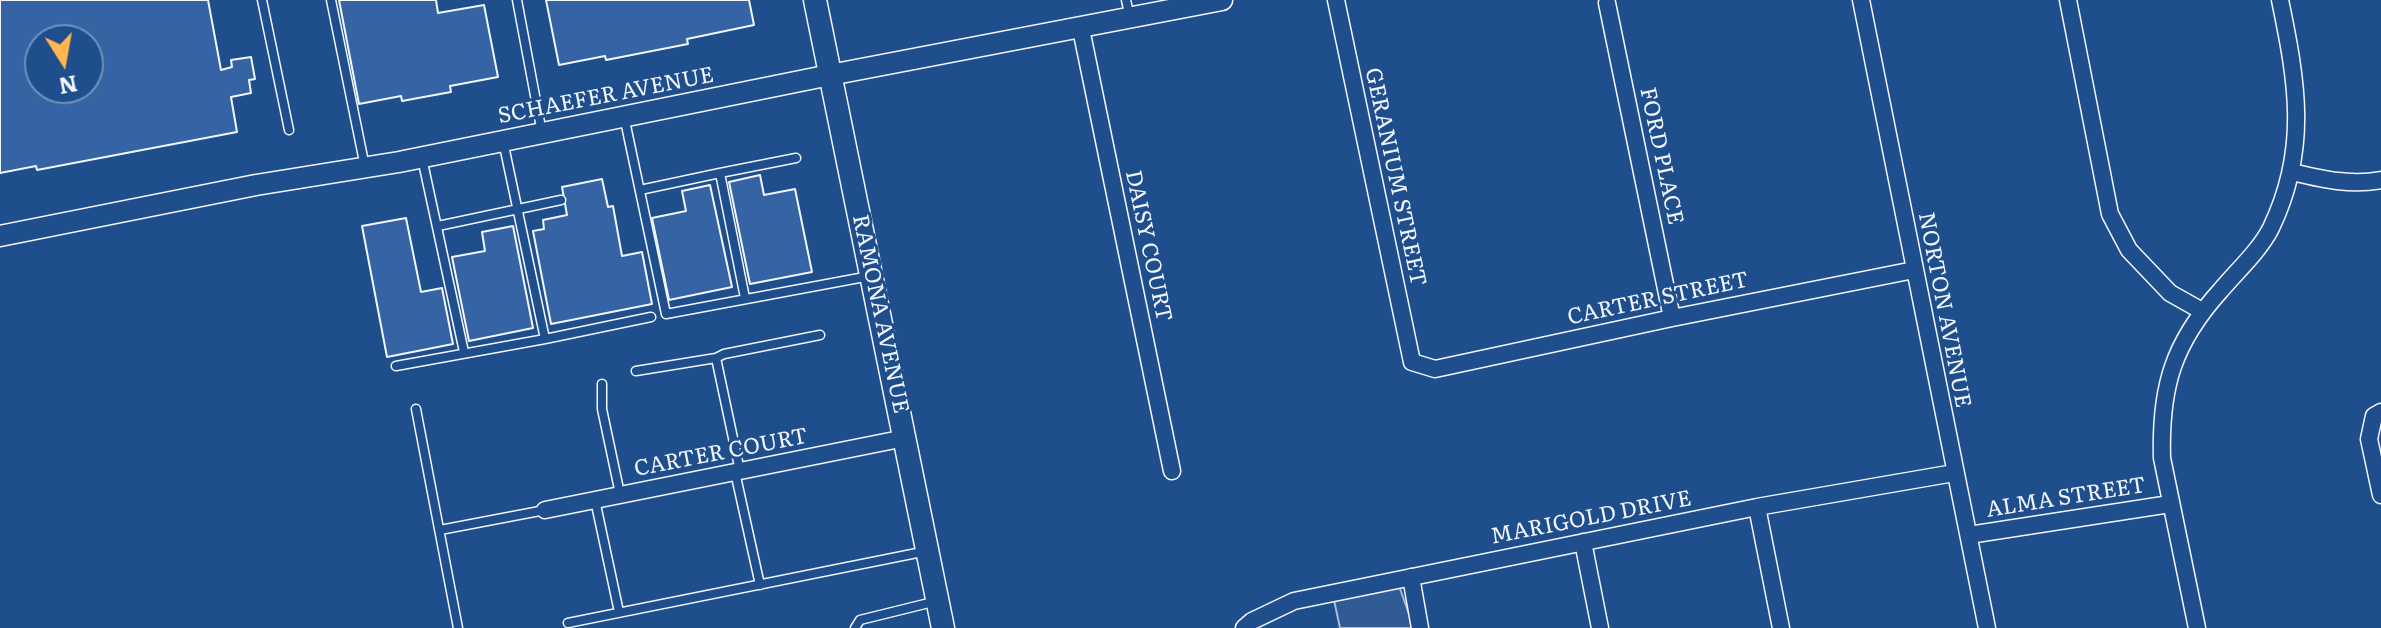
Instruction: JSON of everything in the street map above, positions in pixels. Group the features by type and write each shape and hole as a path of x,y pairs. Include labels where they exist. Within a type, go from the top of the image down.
{"main road":[{"name":"RAMONA AVENUE","path":"815,0 943,628"}],"street":[{"name":"SCHAEFER AVENUE","path":"0,236 256,185 422,158 830,75 1081,29 1128,9 1222,0"},
{"name":"GERANIUM STREET","path":"1336,0 1412,362"},
{"name":"NORTON AVENUE","path":"1861,0 1987,628"},
{"path":"2068,0 2110,214 2129,250 2138,260 2170,293 2202,311"},
{"path":"2197,628 2162,458 2167,391 2174,357 2202,311 2270,231 2292,172 2297,97 2280,0"},
{"name":"FORD PLACE","path":"1607,3 1672,318"},
{"name":"DAISY COURT","path":"1081,29 1172,471"},
{"path":"2292,172 2335,182 2381,180"},
{"name":"CARTER STREET","path":"1412,362 1435,369 1914,270"},
{"path":"2377,414 2369,439 2381,495"},
{"name":"CARTER COURT","path":"545,510 905,438"},
{"name":"MARIGOLD DRIVE","path":"1244,628 1294,601 1757,507 1954,473"},
{"name":"ALMA STREET","path":"1969,535 2170,504"},
{"path":"1757,507 1781,628"},
{"path":"1583,542 1600,628"},
{"path":"1411,577 1420,628"}],"lane":[{"path":"262,0 289,130"},
{"path":"331,0 366,167"},
{"path":"517,0 542,133"},
{"path":"624,116 666,314 871,276"},
{"path":"503,141 545,339"},
{"path":"422,158 464,352"},
{"path":"640,190 796,158"},
{"path":"720,173 745,298"},
{"path":"438,226 561,200"},
{"path":"396,366 651,317"},
{"path":"636,371 716,358 820,335"},
{"path":"716,358 760,585"},
{"path":"602,384 602,409 620,495"},
{"path":"416,409 458,628"},
{"path":"595,500 619,612"},
{"path":"440,530 545,510"},
{"path":"568,623 928,551"},
{"path":"855,628 860,620 938,601"}],"shaded area":[{"path":"1399,586 1414,628 1340,628 1334,600"}],"building":[{"path":"0,0 208,0 221,70 232,67 231,60 251,57 255,79 249,80 251,93 231,97 237,132 37,170 36,166 0,173"},
{"path":"339,0 436,0 438,13 484,5 498,77 450,86 451,92 402,101 401,96 359,104"},
{"path":"546,0 749,0 754,25 687,39 688,44 606,60 605,56 559,65"},
{"path":"760,175 764,195 795,189 812,272 750,284 729,182"},
{"path":"602,179 608,207 613,206 622,256 642,252 652,304 551,324 533,231 544,229 543,220 567,215 562,187"},
{"path":"710,185 732,287 669,300 652,218 686,211 682,191"},
{"path":"406,218 421,292 442,288 453,344 387,357 362,226"},
{"path":"513,226 533,328 469,341 452,257 485,251 482,232"}]}
